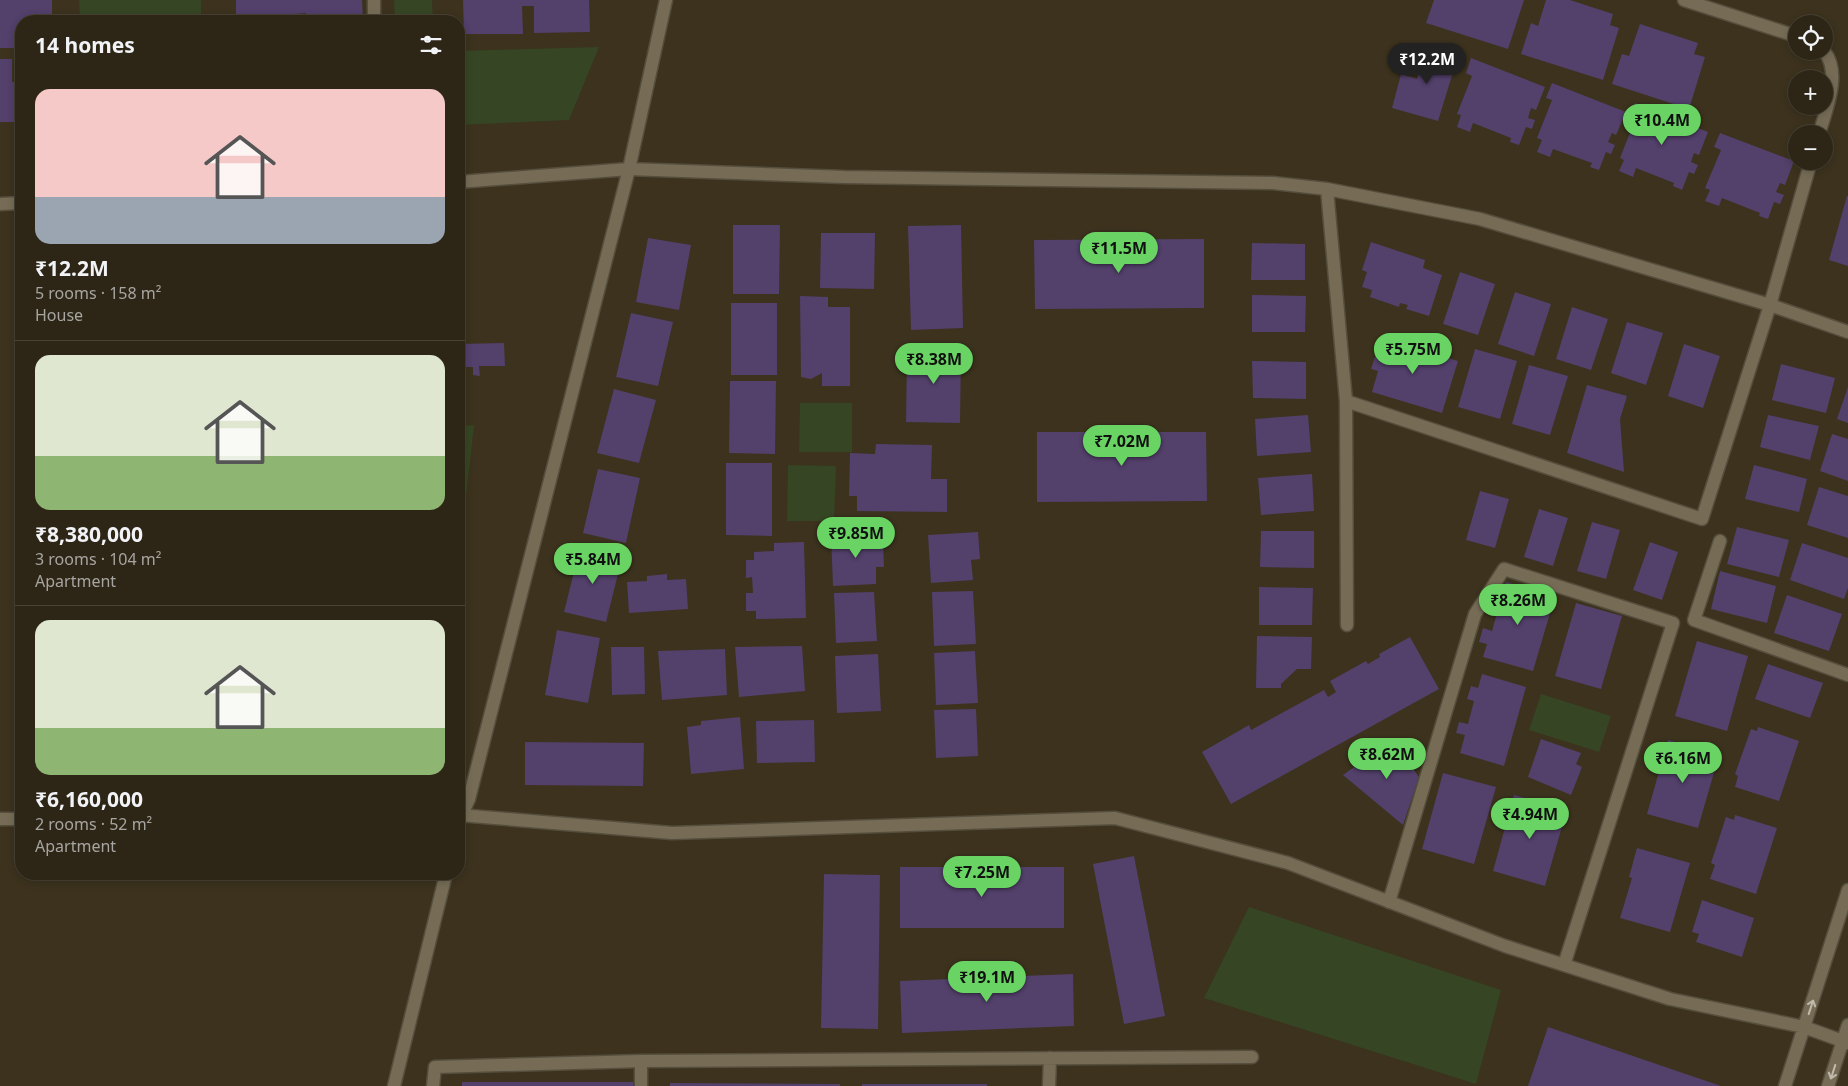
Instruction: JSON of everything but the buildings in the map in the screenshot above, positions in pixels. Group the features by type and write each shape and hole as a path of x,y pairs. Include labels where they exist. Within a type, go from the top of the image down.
{"street":[{"path":"374,0 374,15"},
{"path":"465,805 472,789 630,169 666,0"},
{"path":"1684,0 1788,33"},
{"path":"1822,125 1832,90 1831,71 1827,60"},
{"path":"465,182 630,169 844,177 1273,182 1327,189 1480,219 1770,305 1848,332"},
{"path":"1346,401 1702,519 1770,305 1808,170"},
{"path":"1327,189 1346,401 1347,626"},
{"path":"0,204 15,204"},
{"path":"1720,541 1694,620 1848,675"},
{"path":"1389,902 1475,614 1504,569 1672,623 1564,965"},
{"path":"465,818 672,833 1115,818 1288,863 1505,946 1670,999 1804,1027 1846,1042"},
{"path":"0,819 15,819"},
{"path":"394,1086 445,880"},
{"path":"1784,1086 1848,890"},
{"path":"1828,1086 1846,1042 1848,1025"},
{"path":"433,1086 435,1067 641,1061 1252,1057"},
{"path":"1050,1058 1050,1086"},
{"path":"641,1061 641,1086"}],"green space":[{"path":"79,0 201,0 201,15 80,15"},
{"path":"394,0 432,0 433,15 395,15"},
{"path":"599,47 569,120 465,125 465,51"},
{"path":"800,403 852,403 852,452 799,452"},
{"path":"474,425 465,506 465,426"},
{"path":"788,465 836,466 834,521 787,521"},
{"path":"1541,694 1611,716 1599,752 1529,730"},
{"path":"1249,907 1501,990 1476,1084 1204,998"}]}
